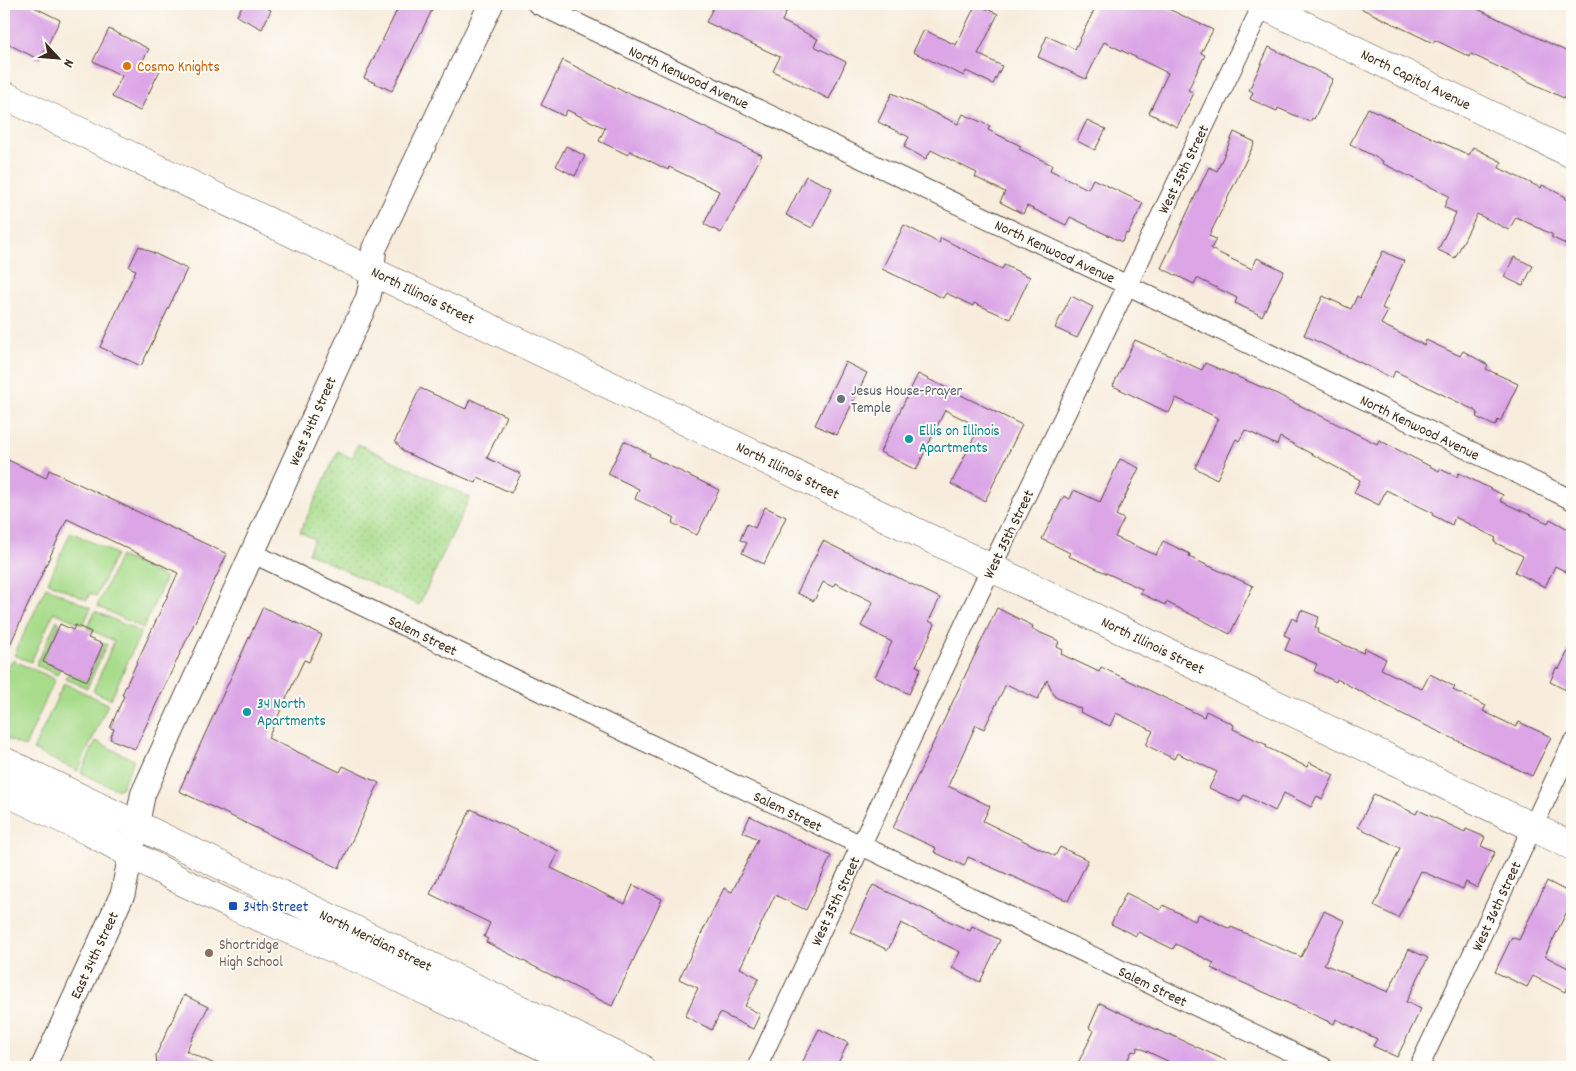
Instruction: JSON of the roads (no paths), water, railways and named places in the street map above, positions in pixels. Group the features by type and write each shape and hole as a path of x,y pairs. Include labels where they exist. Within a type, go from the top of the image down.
{"main road":[{"name":"North Capitol Avenue","path":"1261,4 1572,154"},
{"name":"North Illinois Street","path":"4,95 1572,846"},
{"name":"North Meridian Street","path":"4,761 134,839 233,906 365,962 586,1067"},
{"name":"North Meridian Street","path":"4,791 134,839 640,1067"}],"street":[{"name":"West 34th Street","path":"134,839 143,794 365,305 371,285 374,249 491,4"},
{"name":"North Kenwood Avenue","path":"537,4 1127,285 1572,500"},
{"name":"West 35th Street","path":"757,1067 991,568 1261,4"},
{"name":"Salem Street","path":"252,553 1323,1067"},
{"name":"West 36th Street","path":"1419,1067 1572,744"},
{"name":"East 34th Street","path":"42,1067 123,893 134,839"}],"place":[{"name":"Cosmo Knights","path":"127,66"},
{"name":"Jesus House-Prayer Temple","path":"841,399"},
{"name":"Ellis on Illinois Apartments","path":"909,439"},
{"name":"34 North Apartments","path":"247,712"},
{"name":"34th Street","path":"233,906"},
{"name":"Shortridge High School","path":"209,953"}]}
